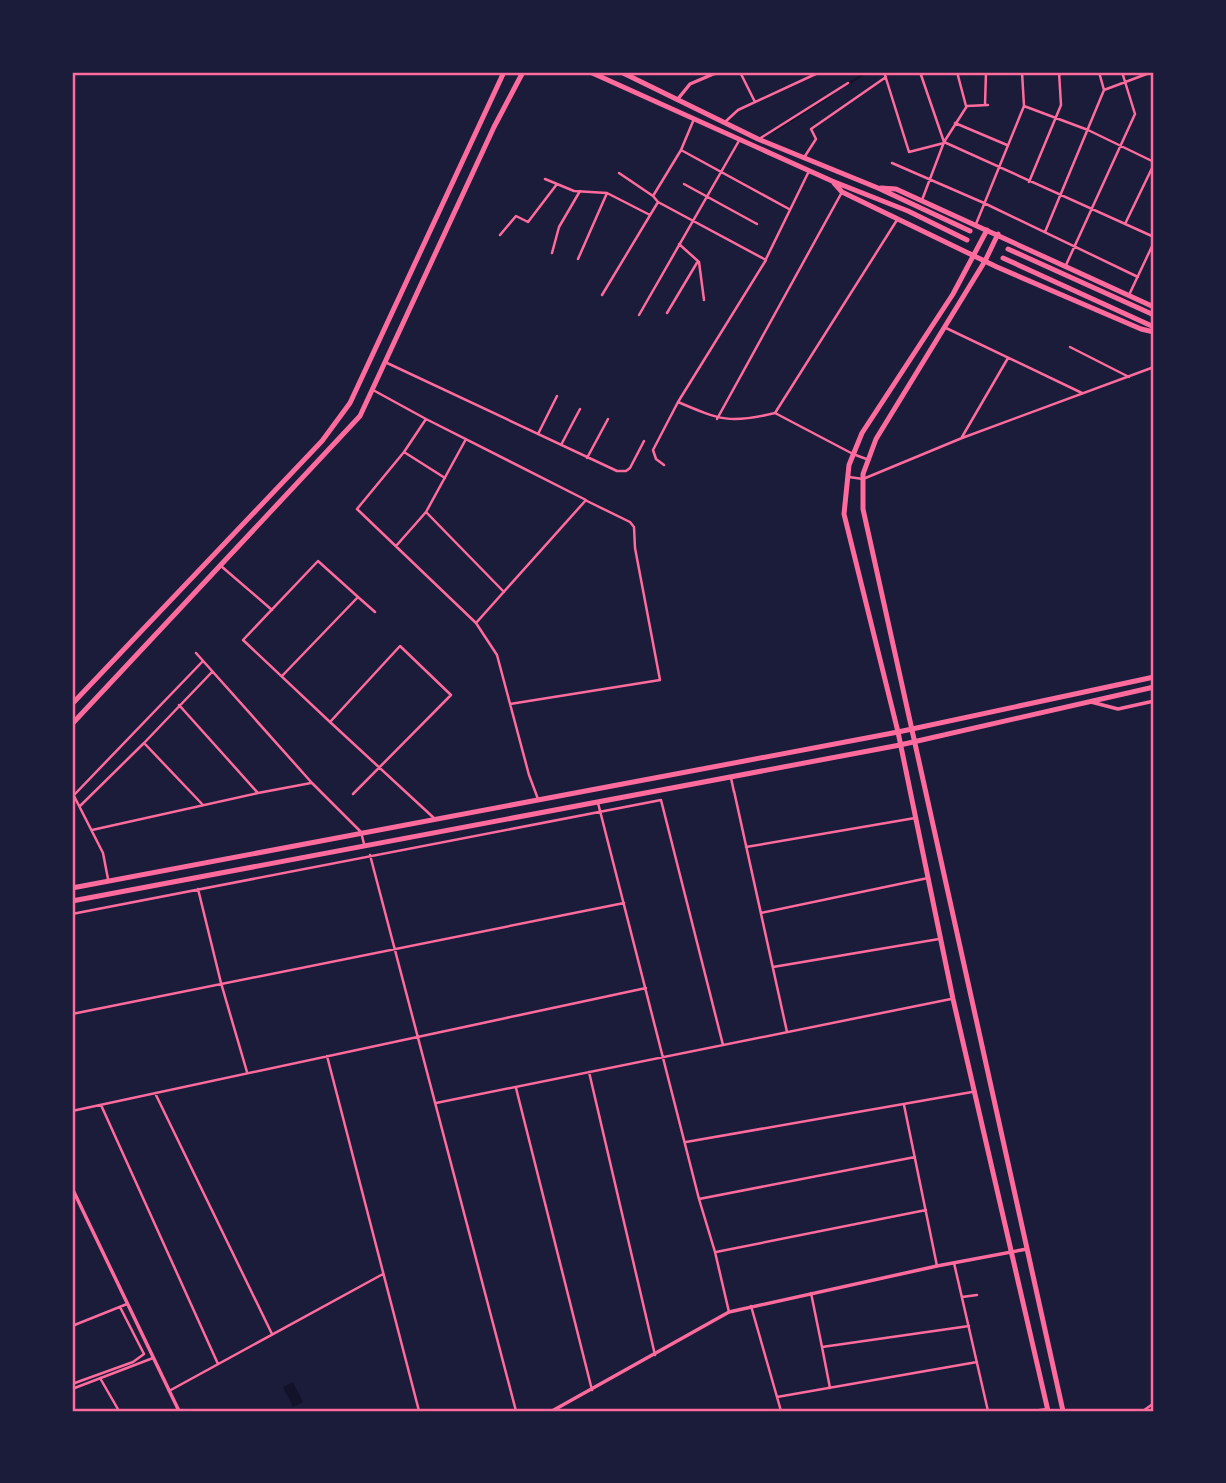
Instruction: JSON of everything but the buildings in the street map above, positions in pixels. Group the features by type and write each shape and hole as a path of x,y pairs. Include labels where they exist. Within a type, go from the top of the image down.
{"main road":[{"path":"72,704 322,441 350,402 505,72"},
{"path":"72,724 360,416 494,127 523,72"},
{"path":"590,72 832,181 908,211 967,240"},
{"path":"621,72 758,139 878,188 970,231"},
{"path":"832,181 842,192 985,261 1141,329 1154,330"},
{"path":"878,188 896,189 922,200 1154,307"},
{"path":"987,230 953,294 862,433 847,477 844,514 898,732 953,999 1047,1410"},
{"path":"998,234 985,261 876,439 863,479 863,509 1063,1411"},
{"path":"1008,249 1154,315"},
{"path":"1003,258 1154,330"},
{"path":"262,502 273,509"},
{"path":"72,888 898,732 1154,677"},
{"path":"72,901 900,744 1154,687"},
{"path":"125,878 127,890"}],"street":[{"path":"677,100 690,84 710,73 722,72"},
{"path":"740,72 755,103"},
{"path":"802,72 805,79"},
{"path":"724,123 738,110 820,72"},
{"path":"884,72 909,152 944,142 1154,239 1129,295"},
{"path":"920,72 944,142"},
{"path":"922,200 944,142 967,106 957,72"},
{"path":"967,106 987,105 986,72"},
{"path":"976,225 1024,106 1023,72"},
{"path":"1029,182 1058,117 1061,101 1059,72"},
{"path":"1045,232 1104,90 1099,72"},
{"path":"1065,267 1135,114 1122,72"},
{"path":"1104,90 1152,72"},
{"path":"804,158 816,139 811,130 886,77"},
{"path":"758,139 848,83"},
{"path":"1024,106 1088,130 1154,163 1125,224"},
{"path":"653,196 681,150 695,119"},
{"path":"956,123 1009,145"},
{"path":"639,315 740,139"},
{"path":"681,150 789,209"},
{"path":"892,163 1138,277"},
{"path":"664,465 656,459 653,450 678,402 766,260 810,171"},
{"path":"619,173 658,202 766,260"},
{"path":"545,179 580,191 607,193 649,215"},
{"path":"500,234 516,216 528,222 556,184"},
{"path":"684,184 757,224"},
{"path":"552,253 559,227 580,191"},
{"path":"717,419 842,192"},
{"path":"578,259 607,193"},
{"path":"602,295 658,202"},
{"path":"775,413 898,219"},
{"path":"679,244 698,261 704,300"},
{"path":"667,313 698,261"},
{"path":"943,327 1082,393"},
{"path":"1070,348 1129,377"},
{"path":"962,438 1008,358"},
{"path":"385,362 610,468 626,471 630,468 644,441"},
{"path":"847,477 863,479 962,438 1154,367"},
{"path":"372,390 630,522 634,527 635,548 660,680 510,704"},
{"path":"538,435 557,396"},
{"path":"678,402 717,419 738,420 775,413 869,460"},
{"path":"561,445 580,409"},
{"path":"426,419 404,452 357,509 476,623 497,655 538,799"},
{"path":"587,458 608,419"},
{"path":"396,546 426,512 466,439"},
{"path":"404,452 445,478"},
{"path":"476,623 586,500"},
{"path":"426,512 503,592"},
{"path":"375,612 318,561 243,640 435,819"},
{"path":"220,565 272,610"},
{"path":"282,676 358,597"},
{"path":"330,722 400,646 451,695 353,794"},
{"path":"196,653 312,783 361,832 364,845"},
{"path":"109,881 103,853 73,794 203,660"},
{"path":"80,806 212,672"},
{"path":"1088,702 1118,709 1154,701"},
{"path":"178,705 258,793"},
{"path":"144,743 203,805"},
{"path":"731,776 787,1032"},
{"path":"92,830 312,783"},
{"path":"72,914 661,800 723,1045"},
{"path":"597,801 729,1311"},
{"path":"746,848 916,818"},
{"path":"370,855 516,1411"},
{"path":"761,913 928,878"},
{"path":"198,889 221,984 247,1073"},
{"path":"72,1014 624,903"},
{"path":"773,967 941,939"},
{"path":"72,1111 646,988"},
{"path":"436,1103 953,999"},
{"path":"327,1056 419,1411"},
{"path":"589,1072 655,1355"},
{"path":"516,1087 592,1390"},
{"path":"686,1142 974,1092"},
{"path":"155,1093 272,1334"},
{"path":"101,1104 218,1364"},
{"path":"904,1105 937,1265"},
{"path":"699,1199 915,1157"},
{"path":"72,1188 179,1411"},
{"path":"715,1252 926,1210"},
{"path":"552,1411 729,1311 937,1265 1027,1249"},
{"path":"954,1263 988,1411"},
{"path":"169,1391 383,1274"},
{"path":"811,1292 830,1388"},
{"path":"962,1297 977,1295"},
{"path":"72,1326 128,1304"},
{"path":"751,1306 781,1411"},
{"path":"72,1384 133,1362 144,1354 120,1307"},
{"path":"822,1347 969,1326"},
{"path":"72,1389 153,1358"},
{"path":"777,1397 977,1362"},
{"path":"100,1378 119,1411"},
{"path":"83,1380 85,1384"},
{"path":"1143,1411 1154,1403"},
{"path":"1033,1411 1047,1410"}],"shaded area":[{"path":"293,1382 303,1402 293,1407 283,1387"}],"waterway":[{"path":"848,84 864,72"},
{"path":"775,131 831,95"}]}
